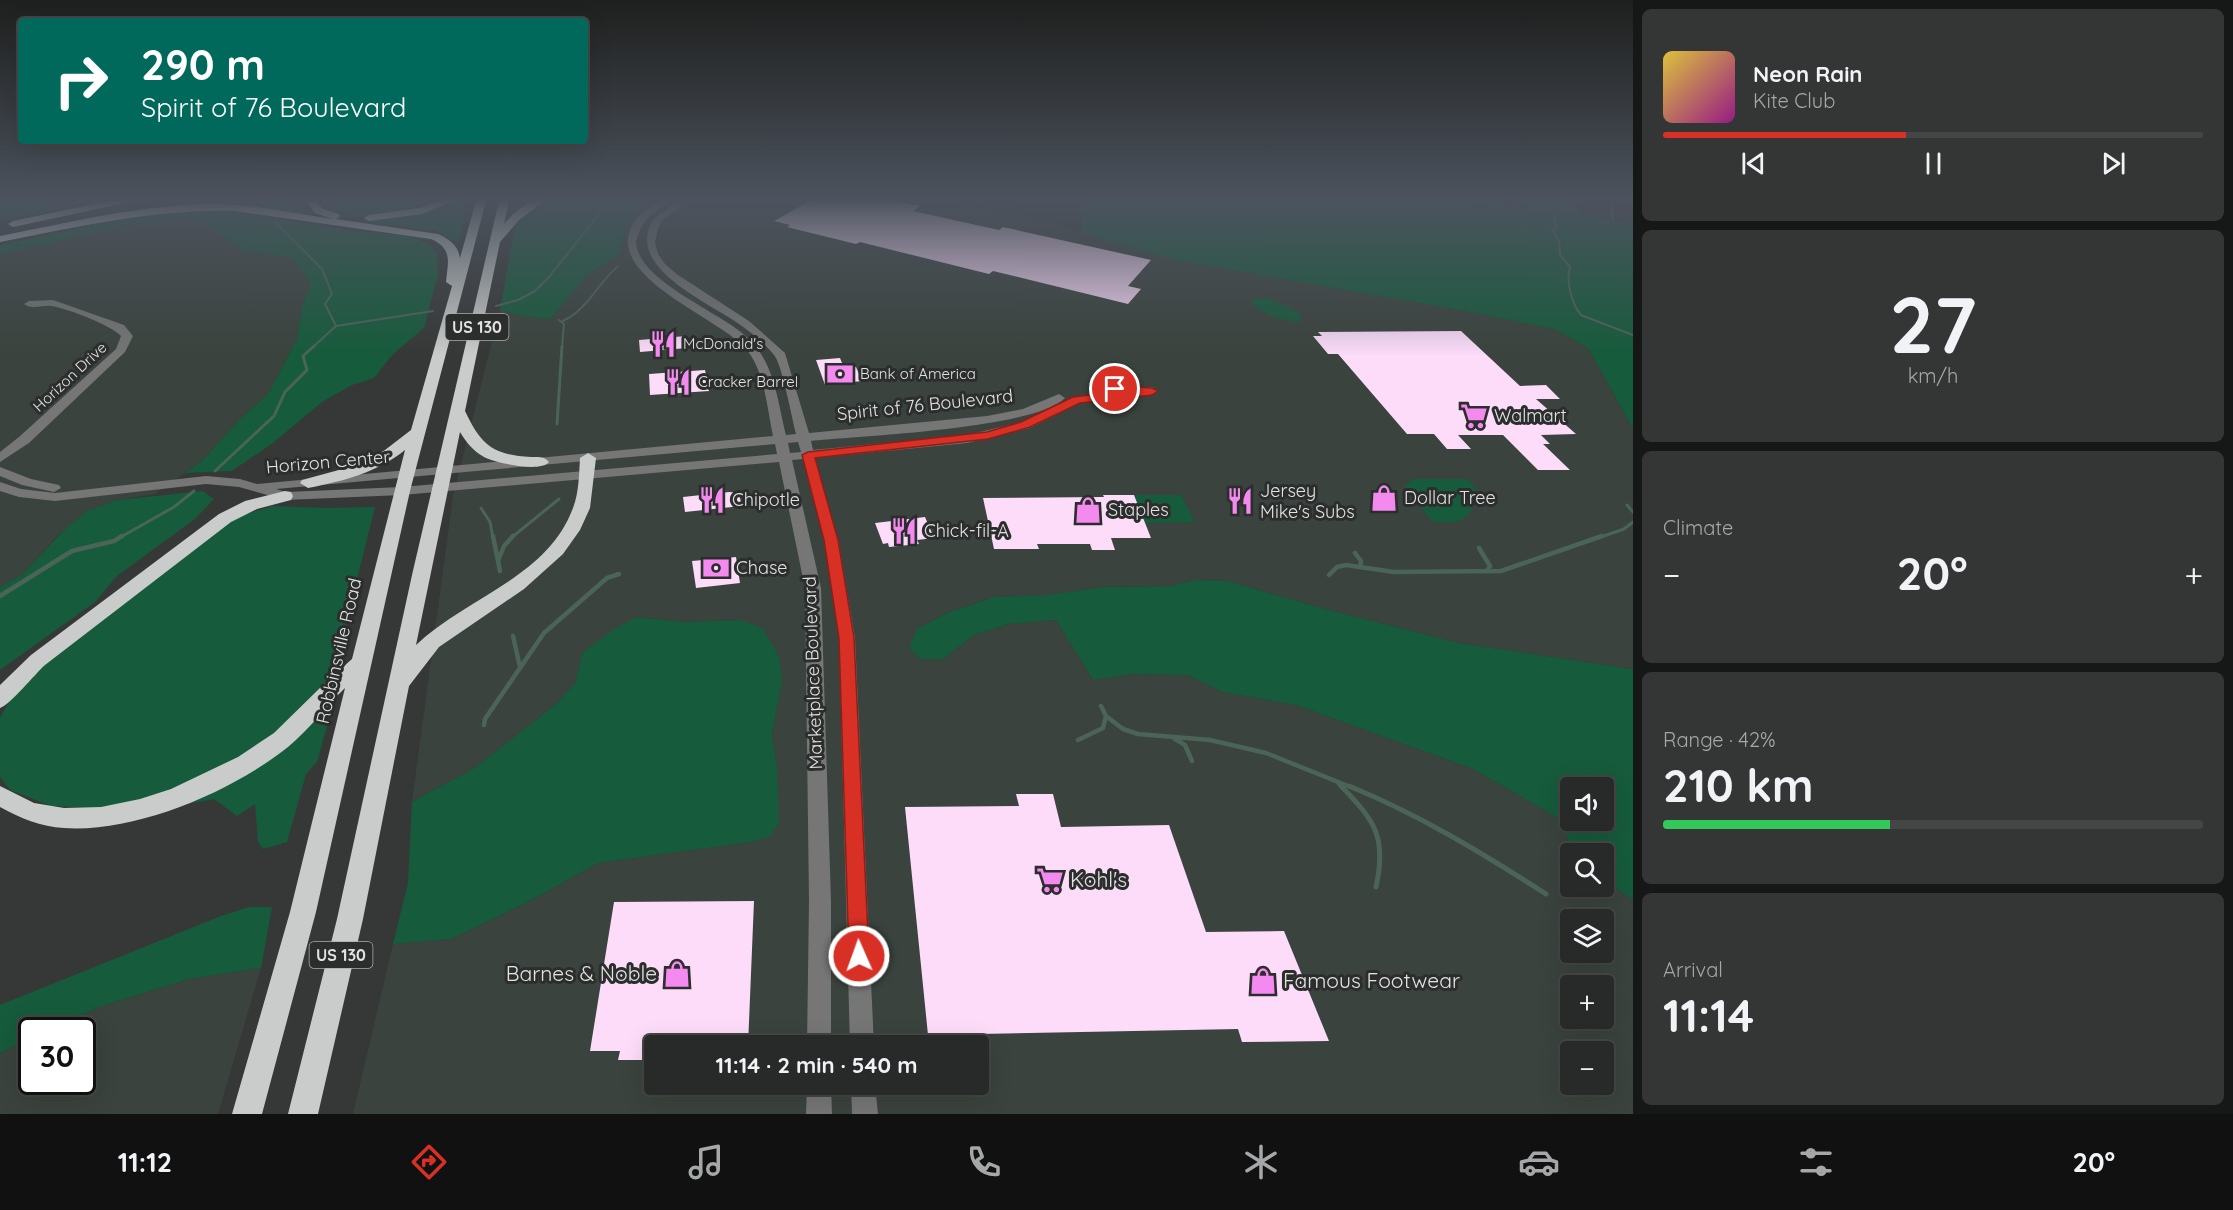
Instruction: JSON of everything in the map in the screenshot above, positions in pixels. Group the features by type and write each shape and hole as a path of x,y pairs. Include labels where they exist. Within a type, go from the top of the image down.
{"highway":[{"path":"450,315 454,253"},
{"name":"Robbinsville Road","path":"247,1114 303,912 404,483 467,253"},
{"name":"US 130","path":"303,1114 350,919 442,479 492,253"},
{"path":"458,410 465,430 477,446 491,454 515,461 541,462"},
{"path":"308,483 347,475 376,465 418,432"},
{"path":"397,690 422,652 432,642 516,585 563,543 582,510 588,466"},
{"path":"0,700 18,678 38,660 208,529 238,510 285,496"},
{"path":"0,796 24,810 45,816 73,818 126,812 173,799 227,774 275,745 301,724 332,688 363,661"}],"street":[{"name":"Marketplace Boulevard","path":"635,253 637,261 643,270 664,287 745,340 764,367 782,439 813,588 819,1035"},
{"name":"Marketplace Boulevard","path":"653,253 661,266 674,277 745,323 781,355 831,540 847,638 862,1035"},
{"name":"Horizon Drive","path":"0,458 24,440 121,350 127,336 120,327 63,306 53,303 29,304"},
{"name":"Spirit of 76 Boulevard","path":"404,483 588,466 786,457 988,435 1026,425 1077,400 1152,391 1089,390 1071,394 1007,417 782,439 588,466 541,462 442,479"},
{"name":"Horizon Center","path":"0,471 41,486 99,490"},
{"name":"Horizon Center","path":"0,486 19,493 55,496 221,480 285,496 404,483"},
{"name":"Horizon Center","path":"253,487 308,483 404,483"},
{"path":"819,1095 819,1114"},
{"path":"863,1095 864,1114"}],"shaded area":[{"path":"257,253 293,258 311,284 302,307 297,339 268,394 239,420 202,461 155,494 117,500 60,533 23,574 0,587 0,254"},
{"path":"620,253 1152,253 1175,260 1554,329 1588,348 1633,429 1633,669 1459,643 1227,581 1195,580 1170,586 1104,587 1047,595 994,597 947,613 917,629 943,659 974,635 1009,624 1056,620 1093,680 1132,674 1188,675 1222,692 1296,705 1473,769 1560,819 1560,831 1566,831 1568,843 1560,843 1560,897 1614,897 1614,887 1633,900 1633,1114 353,1114 393,944 451,939 528,902 598,863 752,842 777,769 772,734 782,682 741,620 686,622 637,617 583,652 575,683 557,703 476,767 412,802 453,496 500,310 522,316 550,319 587,275"},
{"path":"261,968 218,1114 0,1114 0,1053 18,1044 18,1095 96,1095 96,1017 77,1017 102,1006 189,979"}],"green space":[{"path":"257,253 437,253 438,274 424,328 392,355 374,378 352,385 322,402 273,443 232,471 185,473 202,461 239,420 268,394 297,339 302,307 311,284 293,258"},
{"path":"510,253 620,253 587,275 550,319 522,316 500,310"},
{"path":"1151,253 1633,253 1633,429 1588,348 1554,329 1175,260"},
{"path":"1269,298 1301,314 1300,322 1265,313 1250,300"},
{"path":"1412,479 1468,479 1477,490 1470,513 1457,521 1436,522 1431,520 1405,487"},
{"path":"203,491 214,499 195,519 117,576 95,602 0,670 0,587 23,574 61,533 87,511 117,500"},
{"path":"1134,495 1181,495 1195,522 1145,523"},
{"path":"273,506 375,507 337,659 324,684 268,740 200,780 139,801 95,808 51,806 10,790 0,777 0,718 10,699 30,676 235,517"},
{"path":"1195,580 1227,581 1459,643 1633,669 1633,900 1614,887 1614,843 1568,843 1566,831 1614,831 1614,777 1560,777 1560,819 1473,769 1296,705 1222,692 1188,675 1132,674 1093,680 1056,620 1009,624 974,635 943,659 920,659 909,648 917,629 947,613 994,597 1047,595 1104,587 1170,586"},
{"path":"637,617 686,622 741,620 762,628 779,656 782,682 772,734 777,769 779,824 769,837 752,842 598,863 528,902 451,939 393,944 408,883 412,802 476,767 557,703 575,683 583,652 614,629"},
{"path":"325,709 331,711 317,762 306,774 287,842 263,849 258,842 255,804 237,816 214,799 170,807 300,732"},
{"path":"249,907 272,907 261,968 189,979 102,1006 77,1017 18,1017 18,1044 0,1053 0,1005 221,916"}],"building":[{"path":"904,253 1120,253 1151,260 1128,286 1141,289 1128,304 993,271 989,274"},
{"name":"Walmart","path":"1461,331 1520,386 1546,385 1560,399 1536,399 1576,434 1541,435 1550,444 1543,444 1570,470 1538,470 1503,435 1458,435 1471,449 1447,449 1434,434 1407,434 1338,354 1328,354 1313,336 1322,336 1318,332"},
{"name":"McDonald's","path":"686,336 687,348 640,352 639,340"},
{"name":"Bank of America","path":"840,358 844,368 856,367 862,381 825,385 816,360"},
{"name":"Cracker Barrel","path":"705,370 709,391 650,395 649,374"},
{"name":"Chipotle","path":"739,493 741,503 732,507 685,512 683,497"},
{"name":"Staples","path":"1103,495 1134,495 1151,538 1111,538 1115,550 1092,550 1090,544 1037,544 1039,549 994,549 983,498 1104,497"},
{"name":"Chick-fil-A","path":"925,517 934,538 917,540 919,544 889,547 888,543 883,544 875,523"},
{"name":"Chase","path":"736,557 740,583 696,588 692,561"},
{"name":"Kohl's","path":"1016,794 1053,794 1061,827 1169,825 1206,932 1284,931 1329,1041 1242,1042 1238,1029 928,1035 905,807 1019,806"},
{"name":"Barnes & Noble","path":"754,901 748,1035 644,1035 644,1060 618,1060 620,1051 590,1051 614,902"}],"waterway":[{"path":"306,253 322,269 332,294 325,304 336,326"},
{"path":"496,306 518,300 535,291 568,253"},
{"path":"1560,253 1570,267 1569,285 1574,304 1581,315 1633,335"},
{"path":"563,321 579,310 618,266"},
{"path":"336,326 433,311"},
{"path":"559,320 564,324 562,347"},
{"path":"313,347 336,326"},
{"path":"215,471 274,416 285,392 307,370 303,356 314,346"},
{"path":"557,424 562,346"},
{"path":"119,538 174,507 194,491"},
{"path":"512,537 559,499"},
{"path":"1627,505 1633,512"},
{"path":"481,508 490,522 493,538"},
{"path":"1598,538 1624,529 1633,522"},
{"path":"0,596 72,551 114,541 122,536"},
{"path":"493,536 498,561"},
{"path":"1329,575 1337,567 1346,565 1394,572 1501,571 1602,536"},
{"path":"498,561 504,546 512,537"},
{"path":"1479,548 1490,566 1487,571"},
{"path":"1355,553 1361,561 1360,567"},
{"path":"498,561 500,571"},
{"path":"484,725 485,719 544,633 607,578 619,574"},
{"path":"513,636 520,667"},
{"path":"1101,706 1106,716"},
{"path":"1078,740 1103,728 1106,716"},
{"path":"1106,716 1123,729 1138,734 1210,740 1266,753 1353,788"},
{"path":"1175,739 1185,745 1192,761"},
{"path":"1341,786 1370,820 1379,842 1380,855 1376,887"},
{"path":"1349,786 1401,809 1546,894"}],"place":[{"name":"McDonald's","path":"663,344"},
{"name":"Bank of America","path":"840,374"},
{"name":"Cracker Barrel","path":"678,382"},
{"name":"Walmart","path":"1474,416"},
{"name":"Dollar Tree","path":"1384,498"},
{"name":"Chipotle","path":"712,500"},
{"name":"Jersey Mike's Subs","path":"1240,501"},
{"name":"Staples","path":"1088,510"},
{"name":"Chick-fil-A","path":"904,531"},
{"name":"Chase","path":"716,568"},
{"name":"Kohl's","path":"1050,880"},
{"name":"Barnes & Noble","path":"677,974"},
{"name":"Famous Footwear","path":"1263,981"}],"route":[{"path":"859,956 847,638 831,540 808,455 951,441 988,435 1026,425 1077,400 1152,391 1115,389"}]}
